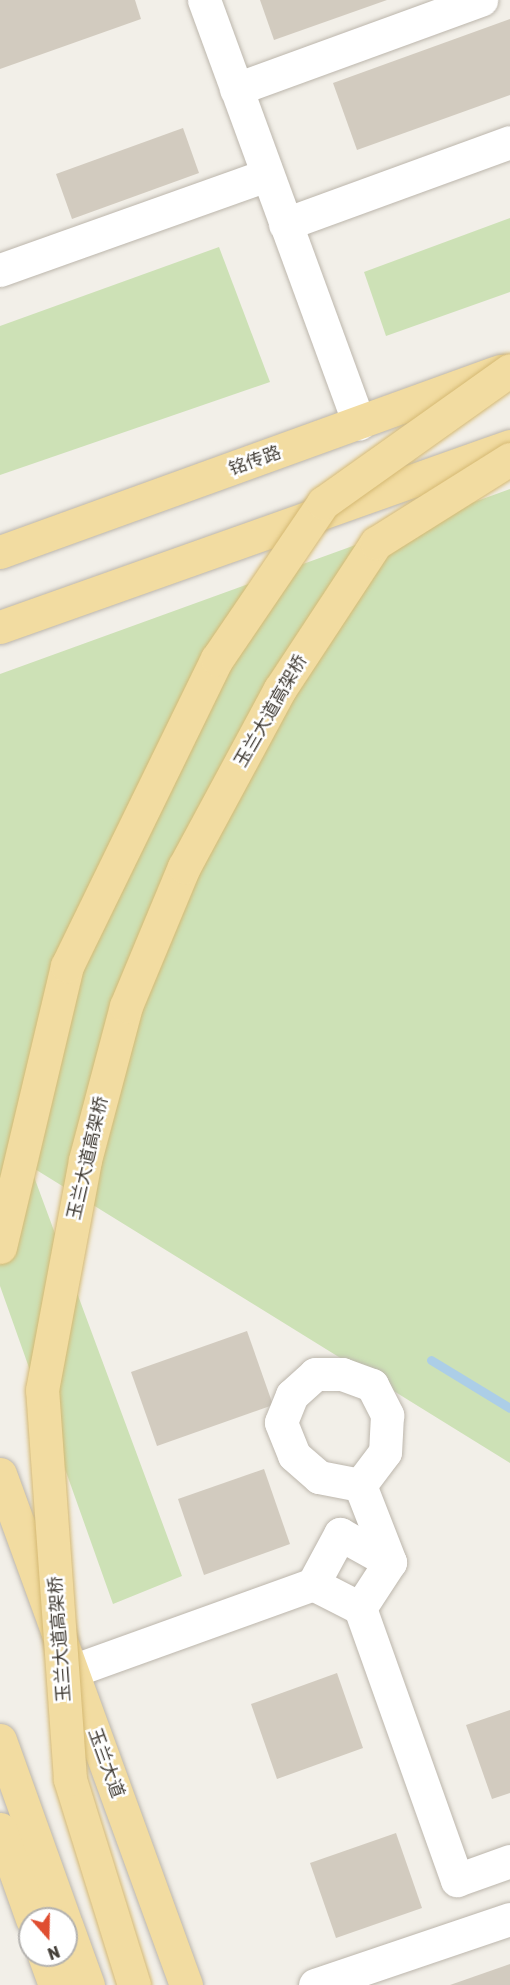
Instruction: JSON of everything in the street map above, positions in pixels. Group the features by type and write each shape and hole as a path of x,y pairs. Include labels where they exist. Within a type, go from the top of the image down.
{"main road":[{"name":"铭传路","path":"0,552 510,368"},
{"path":"0,1247 67,966 217,659 323,503 510,368"},
{"path":"0,627 510,446"},
{"name":"玉兰大道高架桥","path":"134,1985 70,1779 42,1390 85,1160 126,1006 184,867 280,689 376,543 510,459"},
{"name":"玉兰大道","path":"0,1474 186,1985"},
{"path":"0,1740 60,1907"},
{"path":"0,1829 28,1907"},
{"path":"57,1967 74,1983"},
{"path":"72,1967 74,1983"}],"lane":[{"path":"204,0 359,424"},
{"path":"236,89 481,0"},
{"path":"285,224 510,142"},
{"path":"0,270 267,175"},
{"path":"360,1485 390,1562"},
{"path":"72,1671 313,1584 340,1534 390,1562"},
{"path":"360,1608 390,1562"},
{"path":"313,1584 360,1608 457,1880 510,1861"},
{"path":"315,1985 353,1979 510,1920"}],"green space":[{"path":"510,218 510,292 386,336 364,272"},
{"path":"219,247 270,382 0,475 0,326"},
{"path":"510,489 510,1463 30,1166 182,1576 113,1604 0,1286 0,674"}],"building":[{"path":"0,0 135,0 141,19 0,69"},
{"path":"260,0 387,0 274,40"},
{"path":"510,19 510,95 357,150 333,83"},
{"path":"183,128 199,173 72,219 56,174"},
{"path":"247,1331 273,1405 157,1446 131,1372"},
{"path":"264,1469 290,1544 204,1575 178,1499"},
{"path":"337,1673 363,1748 277,1779 251,1704"},
{"path":"510,1710 510,1793 492,1799 466,1725"},
{"path":"396,1833 422,1908 336,1938 310,1863"},
{"path":"510,1964 510,1985 450,1985"}],"waterway":[{"path":"431,1360 510,1408"}]}
